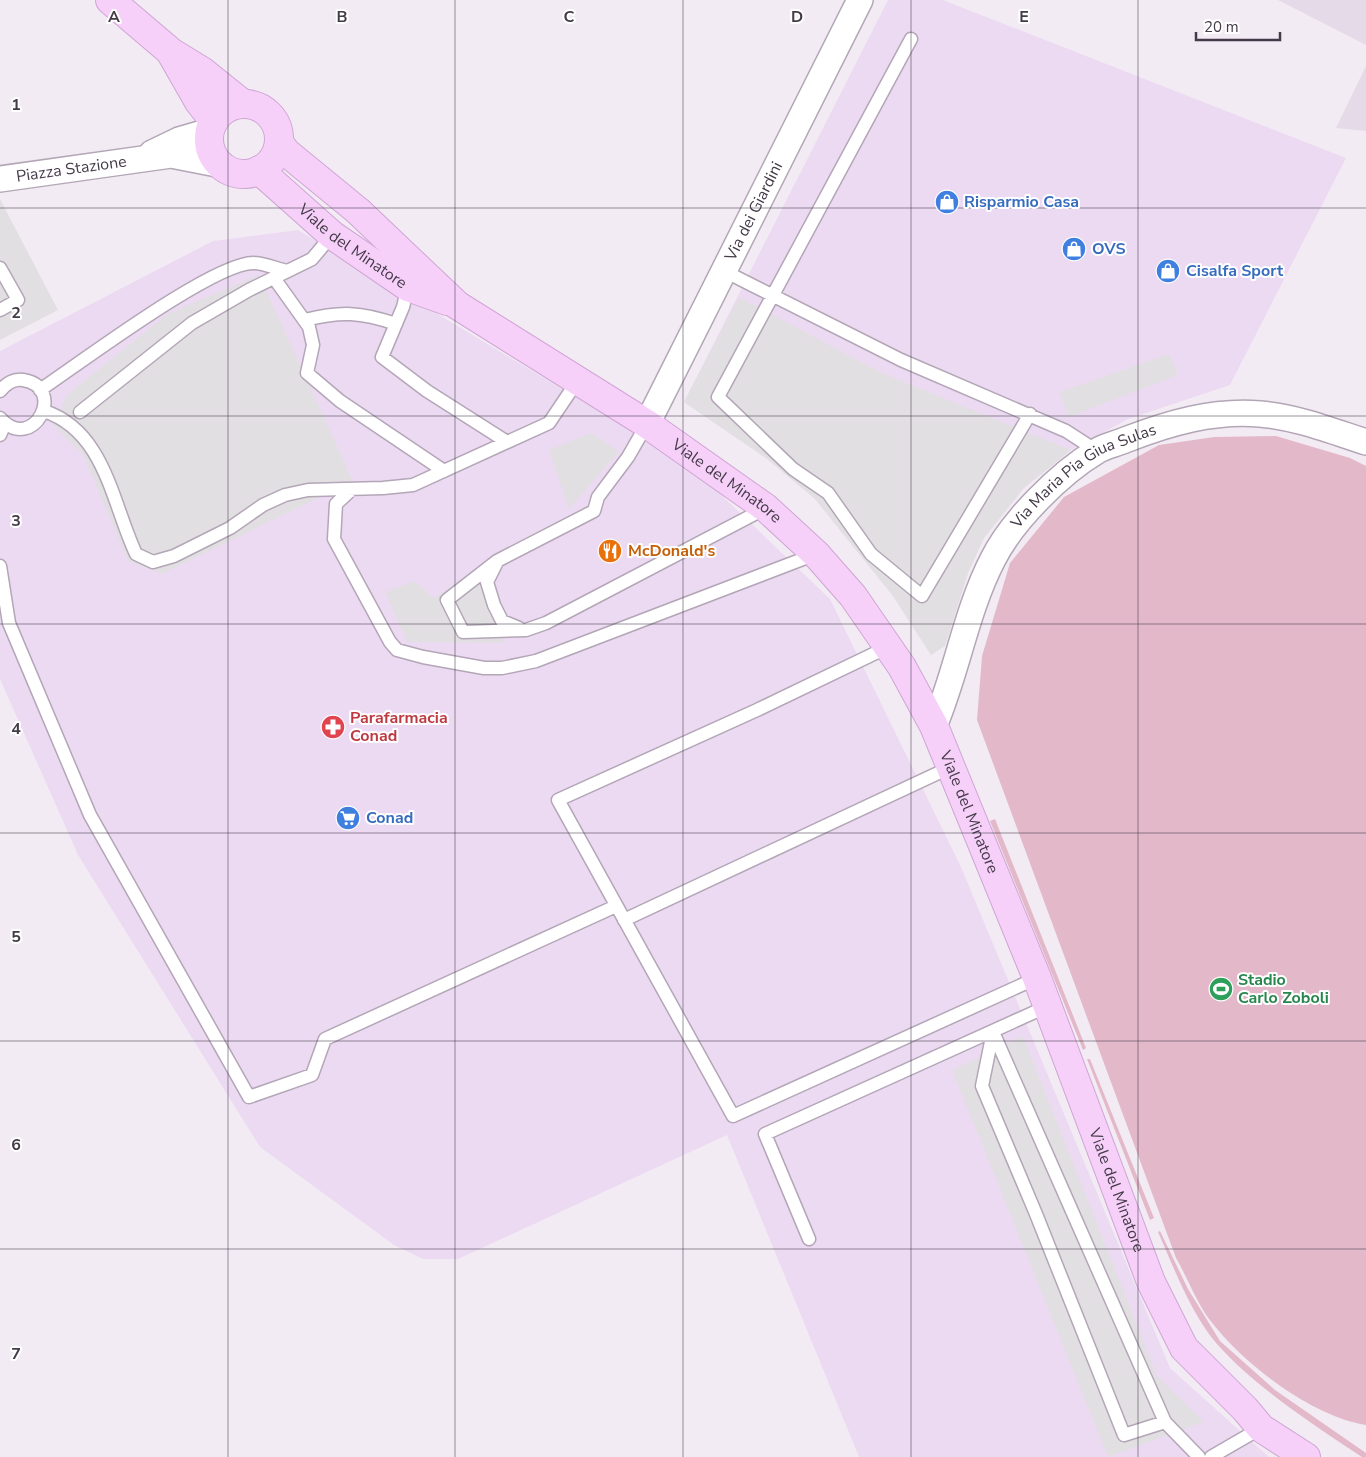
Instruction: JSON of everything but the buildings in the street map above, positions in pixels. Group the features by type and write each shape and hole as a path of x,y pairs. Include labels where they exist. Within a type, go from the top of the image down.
{"main road":[{"path":"110,0 171,52 202,71 243,104"},
{"path":"171,52 212,126 211,150 222,166 240,173 259,170 273,159 279,142 278,130 269,115 254,105 243,104 226,109 212,126"},
{"name":"Viale del Minatore","path":"279,142 286,152 358,211 458,305 647,424 766,508 816,554 853,596 902,667 934,726 1048,1006 1150,1282 1184,1348 1245,1409 1261,1428 1306,1457"},
{"name":"Viale del Minatore","path":"259,170 332,235 408,287 458,305"}],"street":[{"name":"Via dei Giardini","path":"647,424 860,0"},
{"name":"Piazza Stazione","path":"143,158 212,126"},
{"name":"Piazza Stazione","path":"0,179 171,155 222,166"},
{"name":"Via Maria Pia Giua Sulas","path":"934,726 948,693 977,598 993,557 1025,514 1054,484 1098,451 1188,419 1224,413 1262,414 1316,425 1366,442"}],"lane":[{"path":"910,39 771,295 718,397 794,469 828,493 870,554 922,596 1030,414"},
{"path":"80,412 192,323 312,259 332,235"},
{"path":"40,390 156,310 221,272 253,262 287,271"},
{"path":"0,268 18,300 0,310"},
{"path":"724,270 901,360 1066,431 1098,451"},
{"path":"274,278 310,327 313,345 307,373 340,401 444,471"},
{"path":"408,287 382,358 427,391 507,442"},
{"path":"305,320 349,313 369,315 396,324"},
{"path":"0,390 9,382 18,380 30,381 40,390 45,401 44,411 39,420 27,428 2,426"},
{"path":"44,411 60,416 80,432 97,456 136,554 153,562 174,556 230,528 263,505 285,495 308,490 413,485 549,423 578,380"},
{"path":"647,424 628,457 598,497 594,511 497,561 447,600 463,632 526,630 546,623 766,508"},
{"path":"352,489 336,504 334,539 390,642 397,650 422,658 484,668 502,668 536,661 816,554"},
{"path":"497,561 487,582 494,605 502,621 526,630"},
{"path":"0,566 9,623 90,815 249,1097 312,1075 325,1040 616,906"},
{"path":"888,647 757,710 558,800 733,1116 1037,978"},
{"path":"624,920 951,767"},
{"path":"809,1239 766,1134 1048,1006"},
{"path":"993,1032 1165,1422 1199,1457"},
{"path":"993,1032 982,1086 1036,1214 1124,1434 1165,1422"},
{"path":"1211,1457 1261,1428"}],"shaded area":[{"path":"888,0 943,0 1346,158 1230,385 1128,419 1071,450 1024,488 984,538 968,573 945,646 931,655 893,596 815,499 766,458 684,402"},
{"path":"1278,0 1366,0 1366,45"},
{"path":"1366,66 1366,131 1336,128"},
{"path":"0,199 58,310 0,340"},
{"path":"298,230 692,467 830,599 961,867 1170,1368 1269,1457 859,1457 727,1135 458,1259 423,1259 394,1245 260,1147 78,855 0,679 0,351 213,241"},
{"path":"259,275 353,481 162,574 128,561 83,455 52,424 68,394 167,314"},
{"path":"739,297 882,373 1071,450 1024,488 984,538 968,573 945,646 931,655 893,596 815,499 766,458 684,402"},
{"path":"1169,354 1178,375 1069,417 1059,392"},
{"path":"591,433 619,452 569,509 549,450"},
{"name":"Stadio Carlo Zoboli","path":"1276,436 1350,458 1366,466 1366,1425 1345,1420 1323,1411 1279,1385 1259,1370 1223,1336 1200,1305 1176,1258 977,720 982,656 1010,563 1064,497 1159,445 1214,437"},
{"path":"474,571 505,643 407,642 385,592 415,581 434,598"},
{"path":"995,819 1086,1048 1083,1050 990,821"},
{"path":"1023,1036 1157,1376 1204,1422 1108,1457 952,1070"},
{"path":"1087,1059 1090,1059 1154,1218 1150,1220"},
{"path":"1160,1231 1188,1289 1220,1341 1275,1390 1366,1453 1366,1457 1362,1457 1286,1405 1232,1360 1217,1344 1191,1305 1158,1232"}],"place":[{"name":"Risparmio Casa","path":"947,202"},
{"name":"OVS","path":"1074,249"},
{"name":"Cisalfa Sport","path":"1168,271"},
{"name":"McDonald's","path":"610,551"},
{"name":"Parafarmacia Conad","path":"333,727"},
{"name":"Conad","path":"348,818"},
{"name":"Stadio Carlo Zoboli","path":"1221,989"}]}
